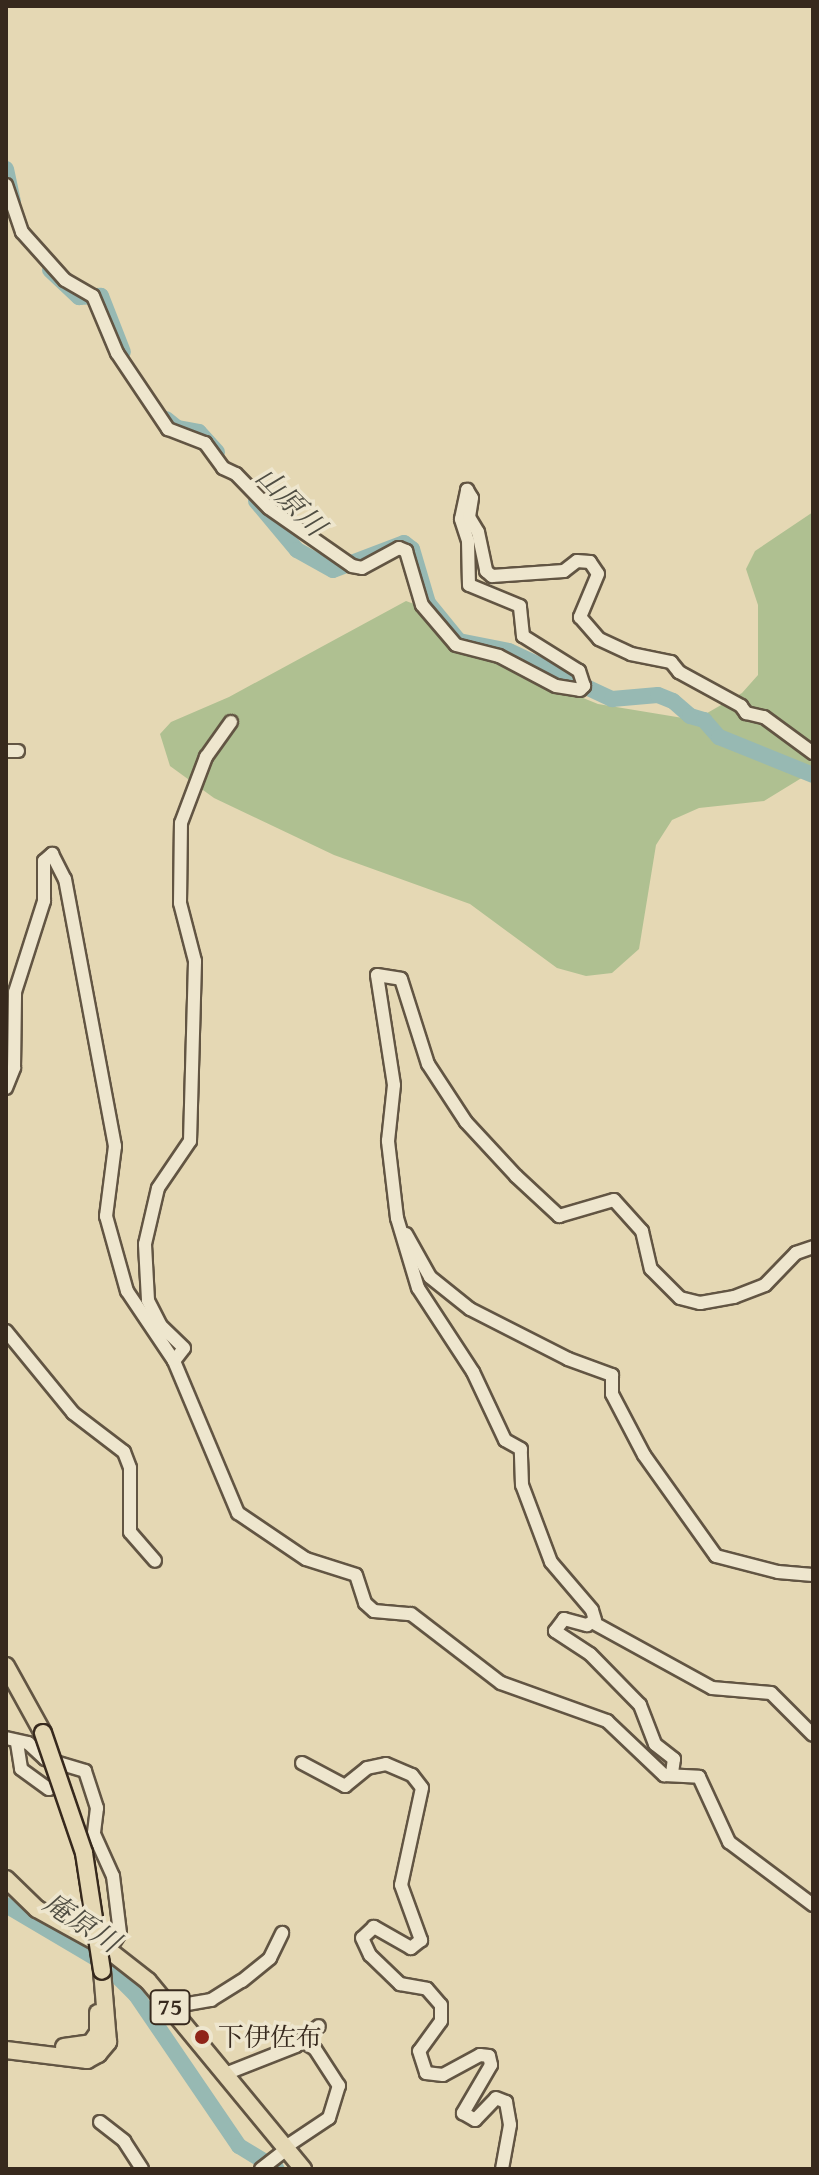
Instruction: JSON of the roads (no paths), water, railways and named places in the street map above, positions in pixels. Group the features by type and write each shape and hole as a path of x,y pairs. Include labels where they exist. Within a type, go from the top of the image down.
{"main road":[{"path":"6,1666 43,1733 84,1853 102,1971 108,2042 98,2054 87,2060 6,2050"},
{"name":"75","path":"6,1879 37,1909 109,1950 139,1972 303,2169"},
{"path":"6,2041 82,2048 91,2043 98,2033 102,1971"}],"street":[{"path":"6,185 22,232 65,280 93,296 117,353 168,429 205,443 223,468 236,474 269,508 352,566 362,568 399,548 406,551 422,605 456,645 499,656 556,686 580,690 584,686 579,671 523,636 520,606 469,585 468,541 461,519 467,490 472,498 469,517 492,576 564,571 577,561 590,562 598,574 580,617 599,639 631,654 671,662 679,672 731,699 746,713 764,717 813,753"},
{"path":"174,1361 184,1348 161,1326 148,1300 145,1244 158,1188 190,1141 195,961 180,903 181,823 206,757 231,722"},
{"path":"6,1088 14,1068 15,992 44,901 44,861 52,854 65,879 115,1146 106,1216 127,1291 174,1361 238,1513 306,1559 343,1567 356,1575 365,1603 374,1611 411,1614 501,1683 607,1721 664,1775 672,1773 699,1777 729,1842 813,1905"},
{"path":"592,1622 592,1610 551,1562 522,1485 521,1449 505,1440 473,1372 431,1313 418,1288 400,1229 388,1141 394,1085 374,983 383,972 401,979 428,1064 466,1122 559,1216 614,1200 642,1231 651,1269 680,1298 700,1303 734,1297 765,1285 796,1253 813,1247"},
{"path":"400,1229 412,1238 430,1277 470,1309 568,1359 612,1375 612,1394 644,1455 716,1556 778,1572 813,1575"},
{"path":"6,1331 73,1413 124,1452 130,1468 130,1532 155,1561"},
{"path":"672,1773 674,1759 655,1744 640,1705 590,1654 555,1631 564,1619 579,1626 592,1622 712,1688 771,1693 813,1735"},
{"path":"54,1785 49,1789 21,1769 11,1740 28,1743 45,1759 85,1771 97,1808 94,1834 113,1876 120,1933 109,1950"},
{"path":"302,1763 339,1786 351,1784 373,1765 386,1764 412,1775 422,1788 401,1885 421,1940 411,1948 374,1927 362,1938 370,1955 400,1984 427,1989 441,2005 441,2021 419,2051 426,2073 443,2075 480,2055 489,2056 491,2065 463,2113 475,2120 496,2098 506,2102 510,2125 502,2169"},
{"path":"170,2007 211,2000 242,1981 270,1958 282,1933"},
{"path":"225,2074 302,2041 319,2026"},
{"path":"261,2169 329,2118 337,2097 335,2075 308,2041 302,2041"},
{"path":"100,2122 124,2141 142,2169"}],"waterway":[{"name":"山原川","path":"6,169 13,201"},
{"name":"山原川","path":"50,270 79,297 101,296 123,352"},
{"name":"山原川","path":"166,419 177,428 199,432 217,452"},
{"name":"山原川","path":"256,501 297,550 333,570 404,543 412,549 428,603 459,641 509,651 612,699 658,695 673,701 690,716 704,720 719,737 813,775"},
{"name":"庵原川","path":"6,1905 104,1963 136,1995 239,2146 277,2169"}],"place":[{"name":"下伊佐布","path":"202,2037"}]}
